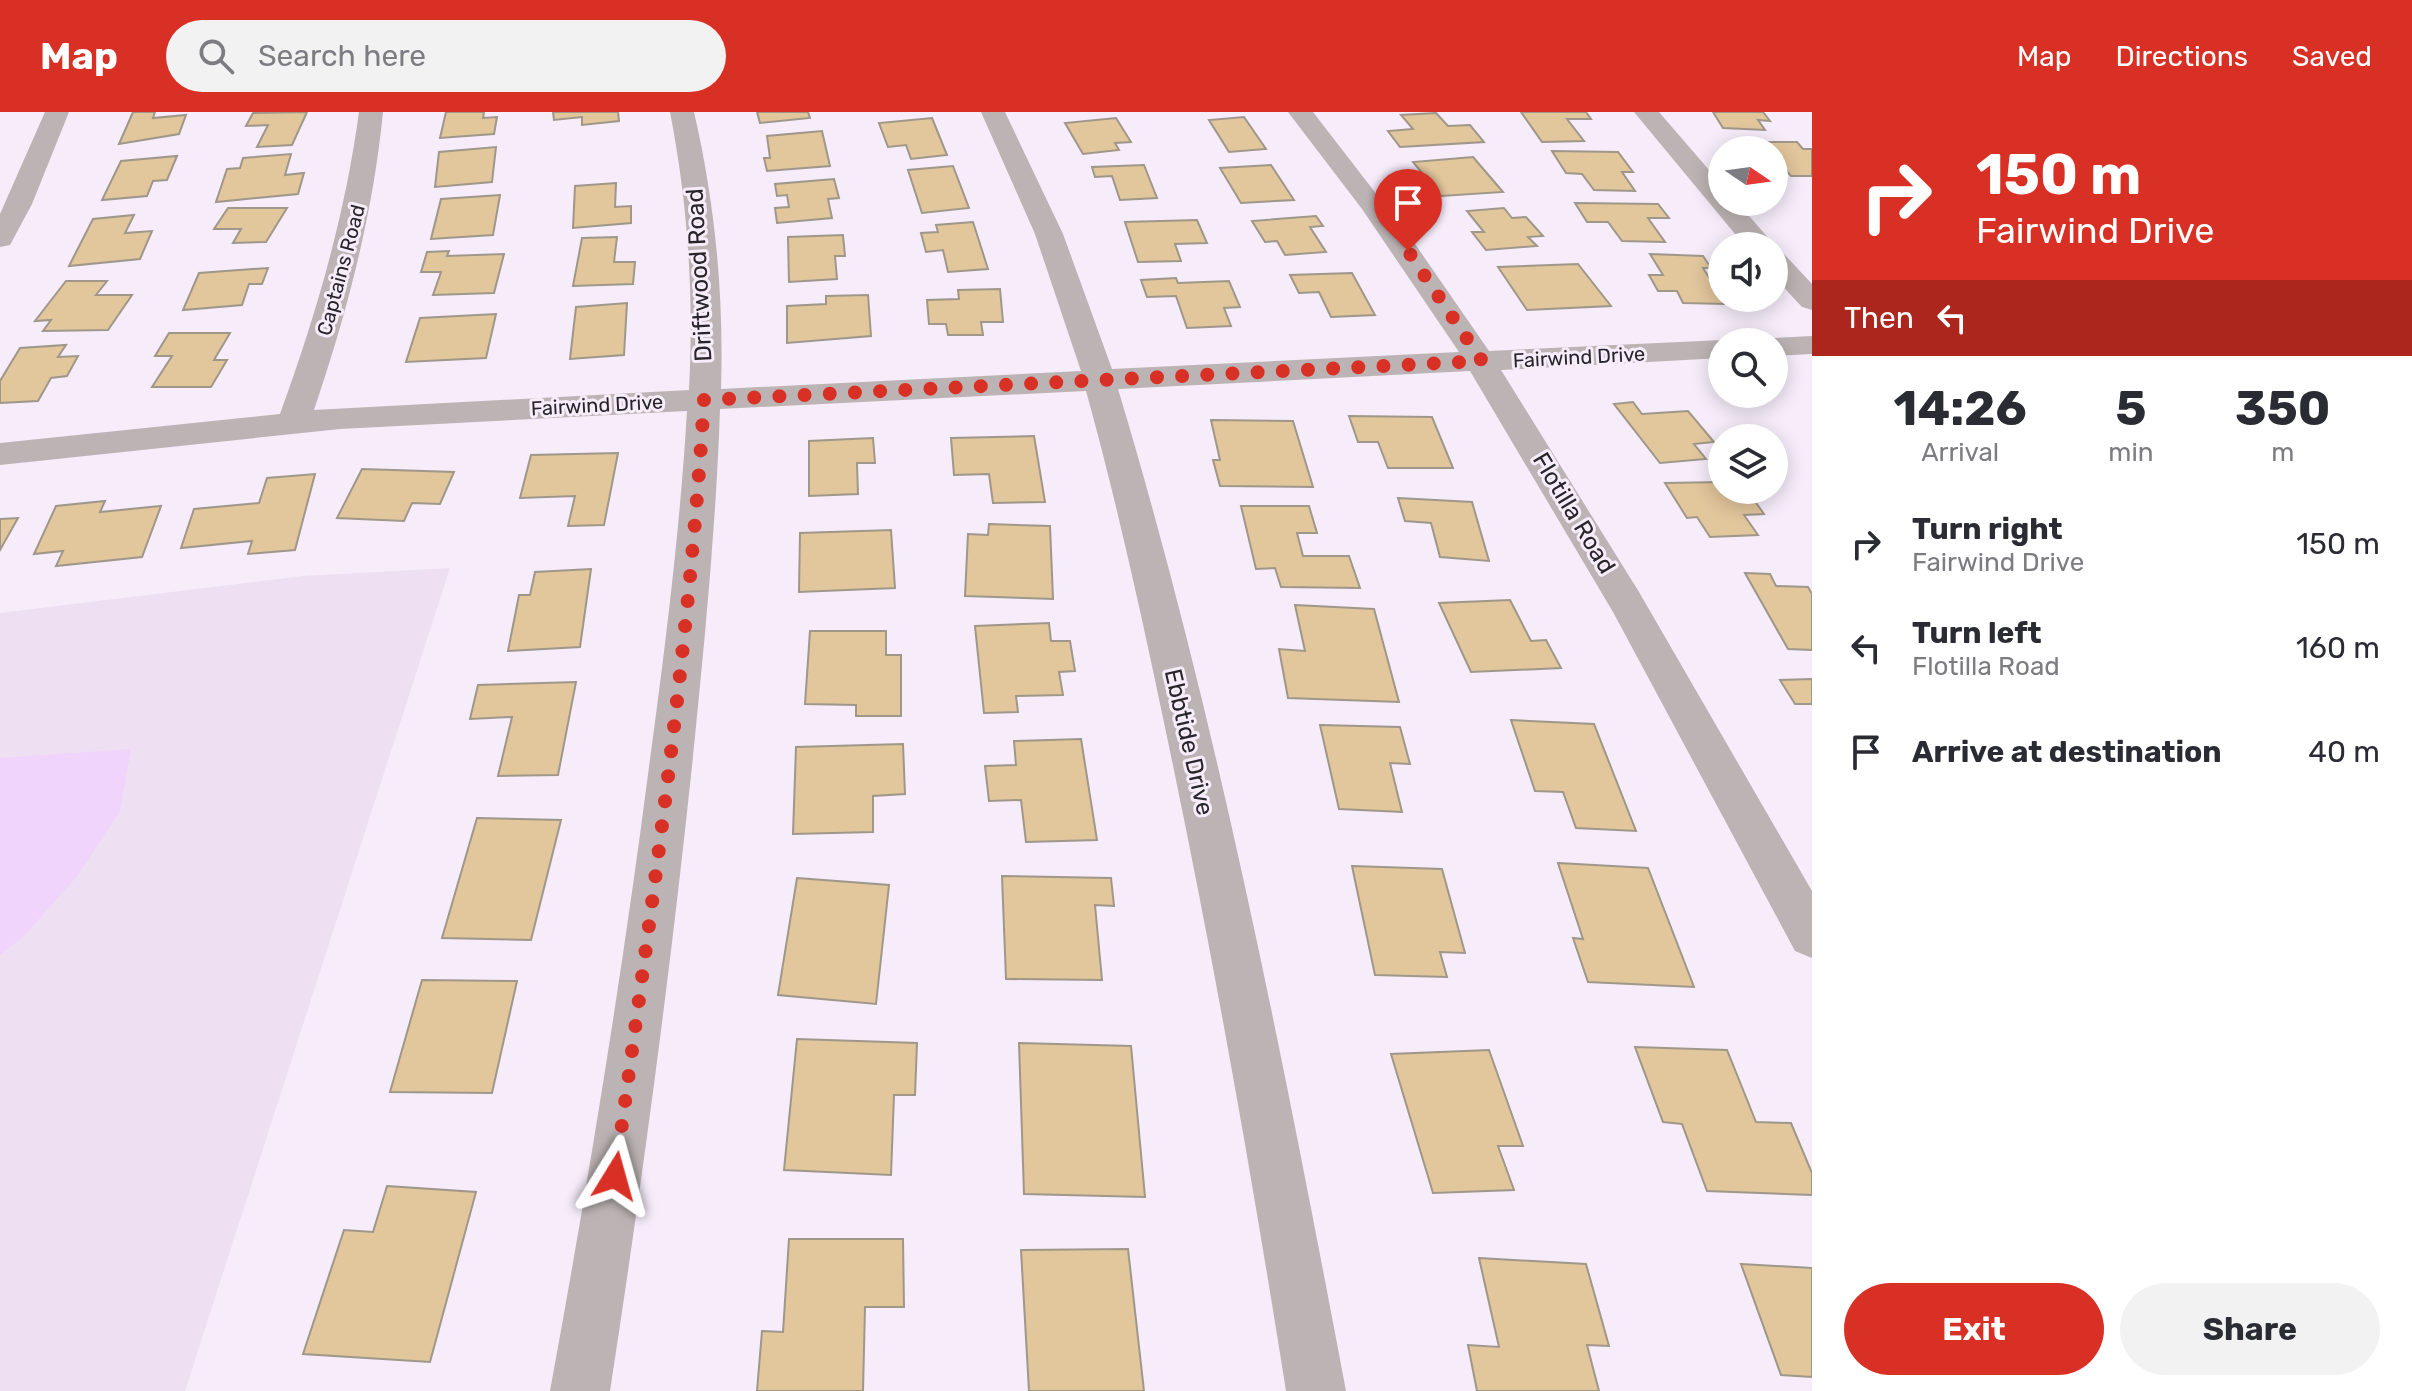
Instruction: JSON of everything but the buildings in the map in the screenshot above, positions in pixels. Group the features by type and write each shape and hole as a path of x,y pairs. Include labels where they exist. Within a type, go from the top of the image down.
{"street":[{"path":"0,239 19,204 57,112"},
{"name":"Captains Road","path":"293,423 330,321 353,235 366,163 371,112"},
{"name":"Driftwood Road","path":"580,1391 606,1237 667,805 696,526 704,400 704,279 698,196 682,112"},
{"name":"Ebbtide Drive","path":"993,112 1026,179 1065,276 1099,380 1150,573 1213,843 1316,1391"},
{"name":"Flotilla Road","path":"1300,112 1408,251 1482,361 1615,581 1812,936"},
{"path":"1646,112 1748,232"},
{"path":"1788,275 1812,301"},
{"path":"1788,346 1812,345"},
{"name":"Fairwind Drive","path":"0,454 340,418 1708,350"}],"shaded area":[{"path":"450,568 185,1391 0,1391 0,613 303,576"},
{"path":"131,749 120,811 78,875 24,936 0,955 0,758"}],"route":[{"path":"615,1176 667,805 696,526 704,400 1482,361 1408,251"}]}
